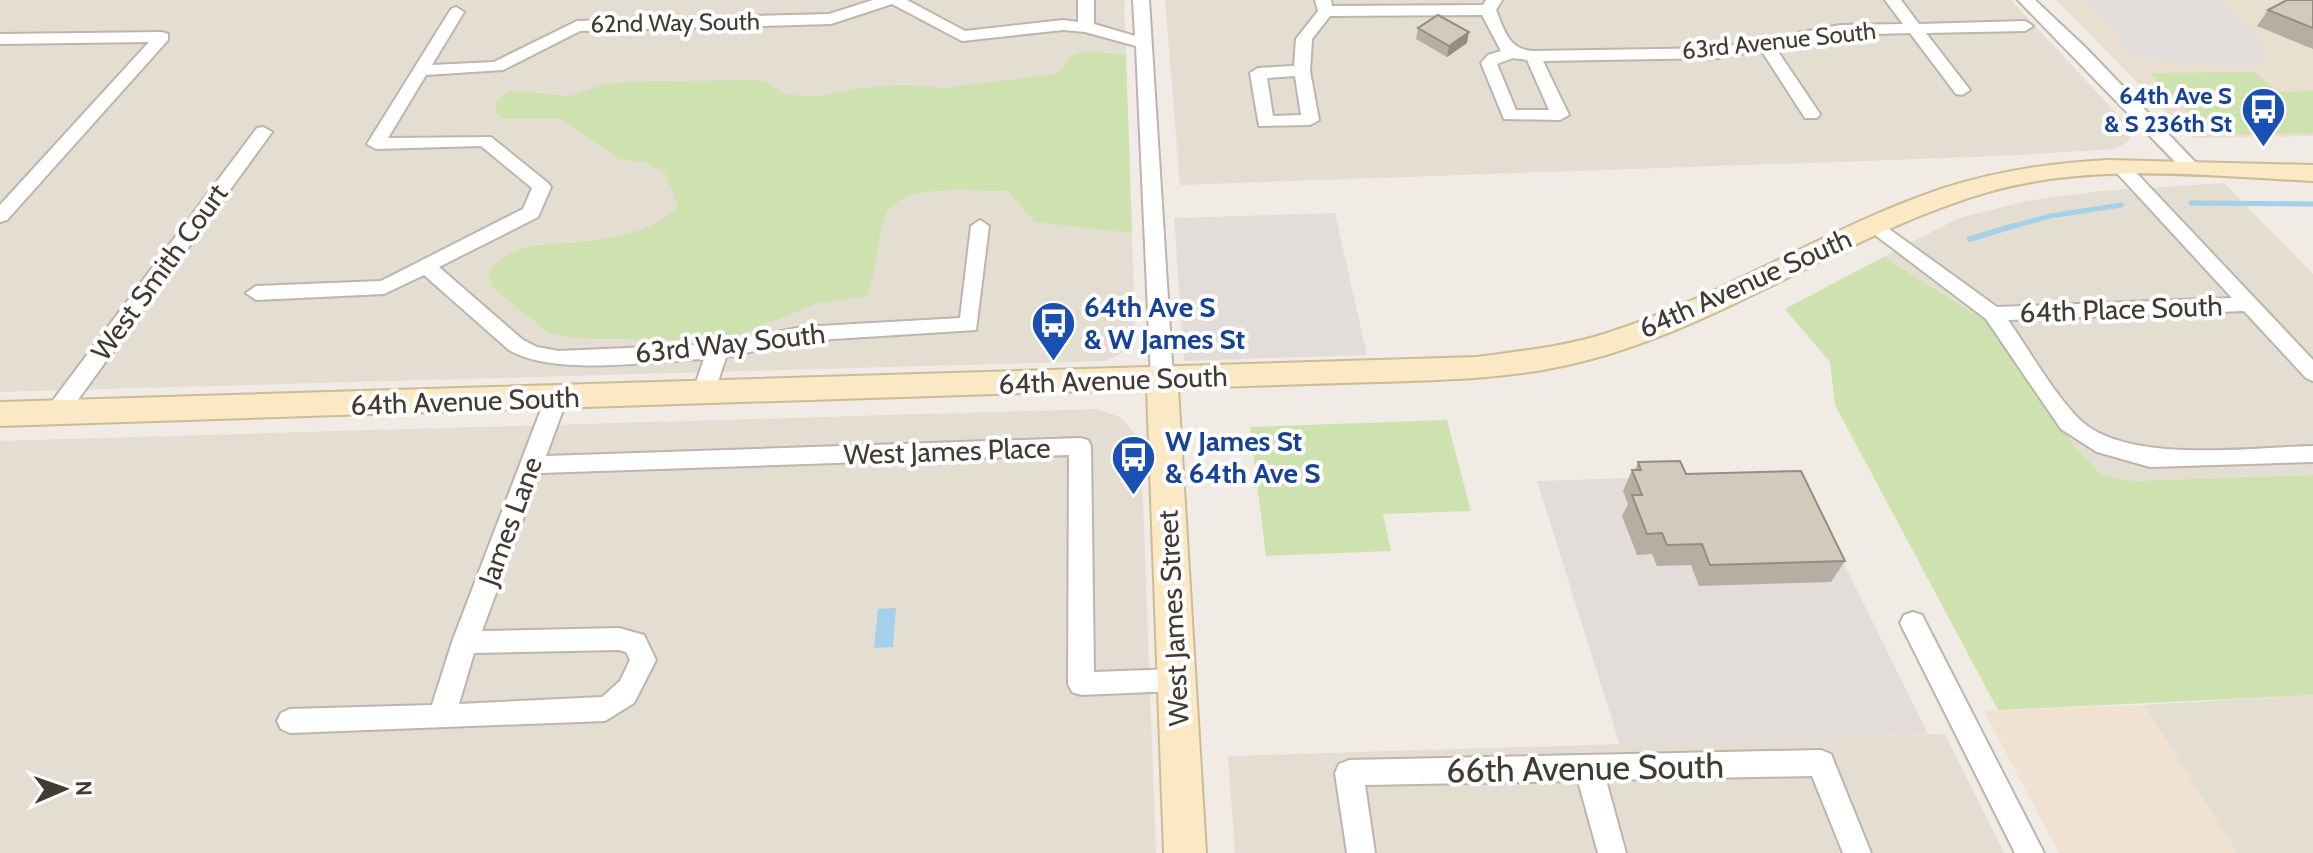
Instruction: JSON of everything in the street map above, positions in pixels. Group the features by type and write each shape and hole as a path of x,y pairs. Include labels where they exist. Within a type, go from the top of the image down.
{"street":[{"name":"62nd Way South","path":"421,70 497,67 577,26 831,19 888,0"},
{"path":"896,0 962,36 1043,26 1086,27 1142,43"},
{"path":"1086,0 1086,27"},
{"name":"West James Street","path":"1141,0 1185,853"},
{"path":"1893,0 1962,90"},
{"path":"2026,0 2080,51 2190,167"},
{"path":"2042,0 2066,25 2080,51"},
{"path":"1302,71 1304,39 1325,5 1491,5 1504,47 1511,53"},
{"path":"256,293 374,290 531,213 542,187 485,141 376,144 456,12"},
{"name":"63rd Avenue South","path":"1511,53 1533,56 1718,53 1826,32 2025,26"},
{"path":"0,39 162,37 0,216"},
{"path":"1765,44 1811,114"},
{"path":"1511,53 1494,58 1489,63 1510,115 1560,115 1533,56"},
{"name":"West Smith Court","path":"56,413 263,132"},
{"name":"64th Avenue South","path":"2190,167 2247,158 2313,160"},
{"name":"64th Avenue South","path":"0,414 1476,368 1557,357 1616,340 1723,299 1871,225 1917,206 1987,184 2122,168 2190,167 2313,173"},
{"path":"2122,168 2313,373"},
{"path":"1871,225 1993,314 2069,423 2105,446 2150,458 2313,454"},
{"name":"63rd Way South","path":"426,266 516,345 532,354 559,358 717,351 802,334 969,325 980,226"},
{"name":"64th Place South","path":"1993,314 2249,304"},
{"path":"703,394 717,351"},
{"name":"James Lane","path":"442,717 465,642 556,399"},
{"name":"West James Place","path":"531,465 1080,446 1081,684 1175,680"},
{"path":"1913,623 2030,853"},
{"path":"290,721 605,709 621,703 635,684 643,660 635,643 619,639 465,642"},
{"name":"66th Avenue South","path":"1361,853 1349,773 1821,763 1857,853"},
{"path":"1589,769 1612,853"}],"shaded area":[{"path":"0,0 1124,0 1135,325 1132,343 1117,356 1104,361 0,392"},
{"path":"1165,0 2011,0 2131,129 2129,141 2116,149 2001,156 1180,185"},
{"path":"2056,0 2313,0 2313,136 2192,138"},
{"path":"2083,0 2220,0 2260,37 2263,51 2260,65 2218,66 2136,59 2120,43 2119,36"},
{"path":"2224,183 2313,274 2313,475 2133,481 2102,475 1883,257 1959,218 2027,201 2101,191"},
{"path":"1335,213 1367,355 1184,361 1174,218"},
{"path":"1096,409 1120,417 1135,434 1141,450 1156,853 0,853 0,441"},
{"path":"1799,473 1928,734 1620,745 1537,481"},
{"path":"2313,695 2313,853 2237,853 2144,705"},
{"path":"2144,705 2237,853 2059,853 1984,711"},
{"path":"1945,734 2004,853 1235,853 1228,756"}],"green space":[{"path":"1088,51 1126,55 1132,233 1035,222 1008,191 944,190 910,196 888,211 867,296 819,303 723,341 577,338 549,333 492,287 488,274 517,251 632,233 658,222 678,207 665,173 644,162 619,159 561,119 503,119 495,111 497,100 509,91 570,96 602,85 623,82 755,80 768,83 787,95 821,96 860,88 904,85 945,88 1056,74 1074,54"},
{"path":"2255,72 2277,92 2313,91 2313,133 2211,135 2150,73"},
{"path":"1883,257 1986,321 2075,447 2102,475 2133,481 2313,475 2313,695 1998,710 1835,405 1830,362 1785,309"},
{"path":"1447,420 1471,511 1383,514 1391,551 1266,556 1250,427"}],"water":[{"path":"896,608 893,647 874,648 878,609"}],"building":[{"path":"2287,0 2313,0 2313,28 2268,10"},
{"path":"1438,15 1469,32 1449,46 1418,28"},
{"path":"1680,461 1686,474 1801,471 1845,561 1710,565 1702,544 1667,545 1662,533 1647,534 1632,495 1642,495 1632,470 1641,470 1638,462"}],"waterway":[{"path":"2191,203 2313,204"},
{"path":"2007,228 2050,216 2121,205"},
{"path":"1970,239 2013,226"}],"place":[{"name":"64th Ave S & S 236th St","path":"2263,149"},
{"name":"64th Ave S & W James St","path":"1053,362"},
{"name":"W James St & 64th Ave S","path":"1134,496"}]}
